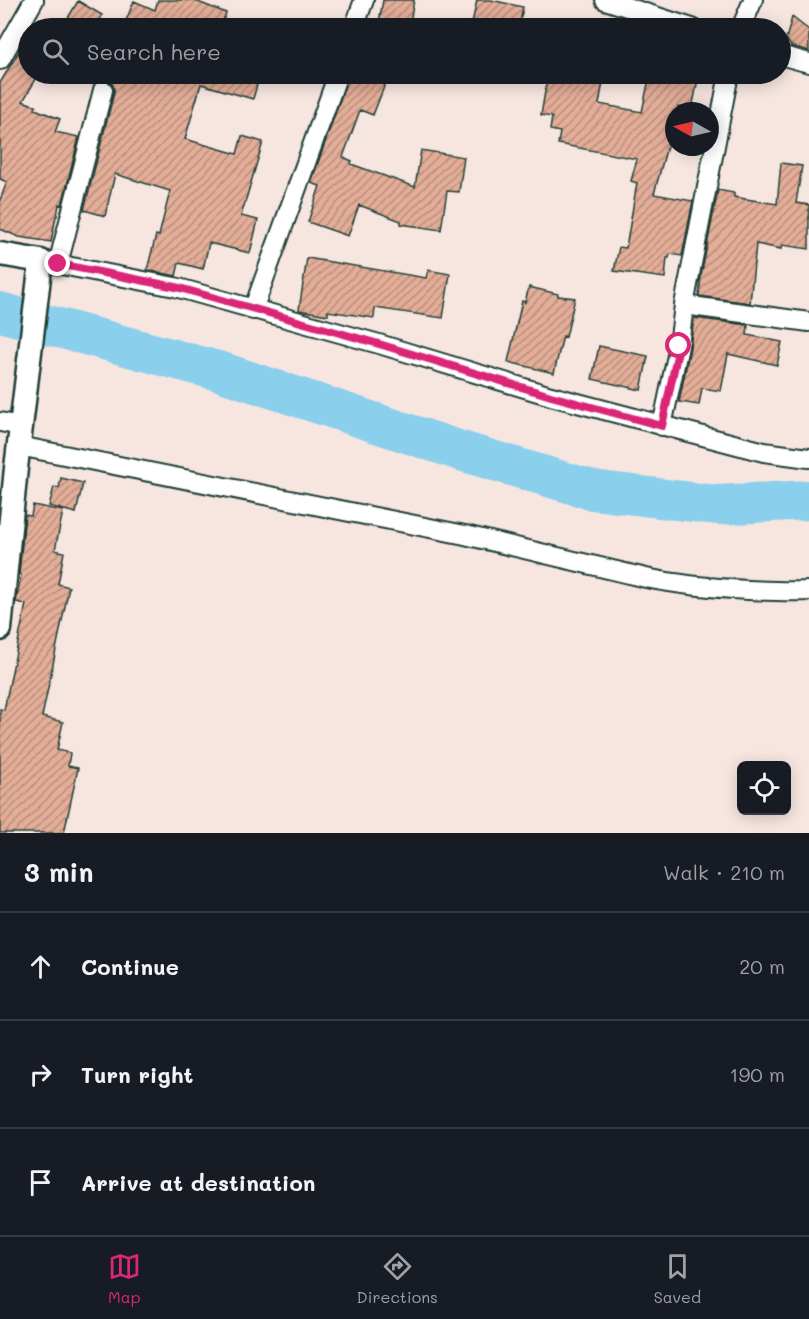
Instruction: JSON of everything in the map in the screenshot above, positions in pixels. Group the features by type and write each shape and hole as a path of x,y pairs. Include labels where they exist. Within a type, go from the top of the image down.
{"street":[{"path":"24,18 34,0"},
{"path":"358,18 364,0"},
{"path":"605,0 661,18"},
{"path":"745,18 753,0"},
{"path":"0,60 18,28"},
{"path":"791,59 809,63"},
{"path":"253,310 334,84"},
{"path":"662,426 727,84"},
{"path":"0,629 13,431 29,362 46,266 103,90"},
{"path":"0,254 46,266 176,287 662,426 764,452 809,458"},
{"path":"684,305 809,322"},
{"path":"13,431 673,584 793,592 809,591"}],"building":[{"path":"158,0 193,0 226,13 224,18 127,18 134,1 155,10"},
{"path":"383,0 414,0 411,18 380,18"},
{"path":"477,0 491,0 523,7 521,18 473,18"},
{"path":"78,1 102,15 101,18 68,18"},
{"path":"792,17 809,30 809,51 791,46"},
{"path":"18,53 18,84 33,84 23,101 36,106 35,109 60,119 55,132 79,137 62,205 59,204 51,242 19,237 0,229 0,200 7,182 0,179 0,83"},
{"path":"112,84 201,84 185,139 237,154 242,136 263,142 241,216 258,220 250,253 209,243 203,269 179,263 176,276 147,270 156,235 159,236 170,191 115,174 105,216 84,210 114,88"},
{"path":"201,84 257,84 253,99"},
{"path":"346,84 385,84 373,115 360,110 343,157 352,161 351,164 415,187 421,150 464,157 459,192 447,191 441,230 401,224 401,221 359,205 348,236 308,222 320,186 311,183"},
{"path":"546,84 603,84 599,104 642,112 648,84 697,84 693,102 665,102 665,154 654,194 693,201 682,256 670,254 667,258 665,278 614,271 619,247 626,248 637,183 631,181 637,159 558,144 560,132 550,130 552,117 541,115"},
{"path":"781,163 802,166 796,203 809,205 809,249 782,245 781,249 756,244 750,303 699,296 718,190 734,193 734,197 777,204"},
{"path":"307,258 426,278 428,270 450,274 443,318 375,308 374,318 328,311 328,315 299,310"},
{"path":"529,287 558,294 558,296 575,298 566,337 563,336 554,373 508,362 522,301 525,302"},
{"path":"694,318 748,325 747,335 782,342 777,365 728,354 721,391 702,388 699,405 679,402"},
{"path":"599,346 648,356 641,390 592,379"},
{"path":"61,478 83,483 76,513 49,506 54,487 59,488"},
{"path":"33,505 63,511 55,550 64,552 58,584 69,587 42,717 63,722 57,750 70,753 68,766 78,768 64,833 0,833 0,709 4,710 26,604 16,602 21,575 19,574 25,515 31,516"}],"waterway":[{"path":"0,312 222,372 461,451 592,490 717,505 809,500"}],"route":[{"path":"58,264 176,287 662,426 679,346"}]}
